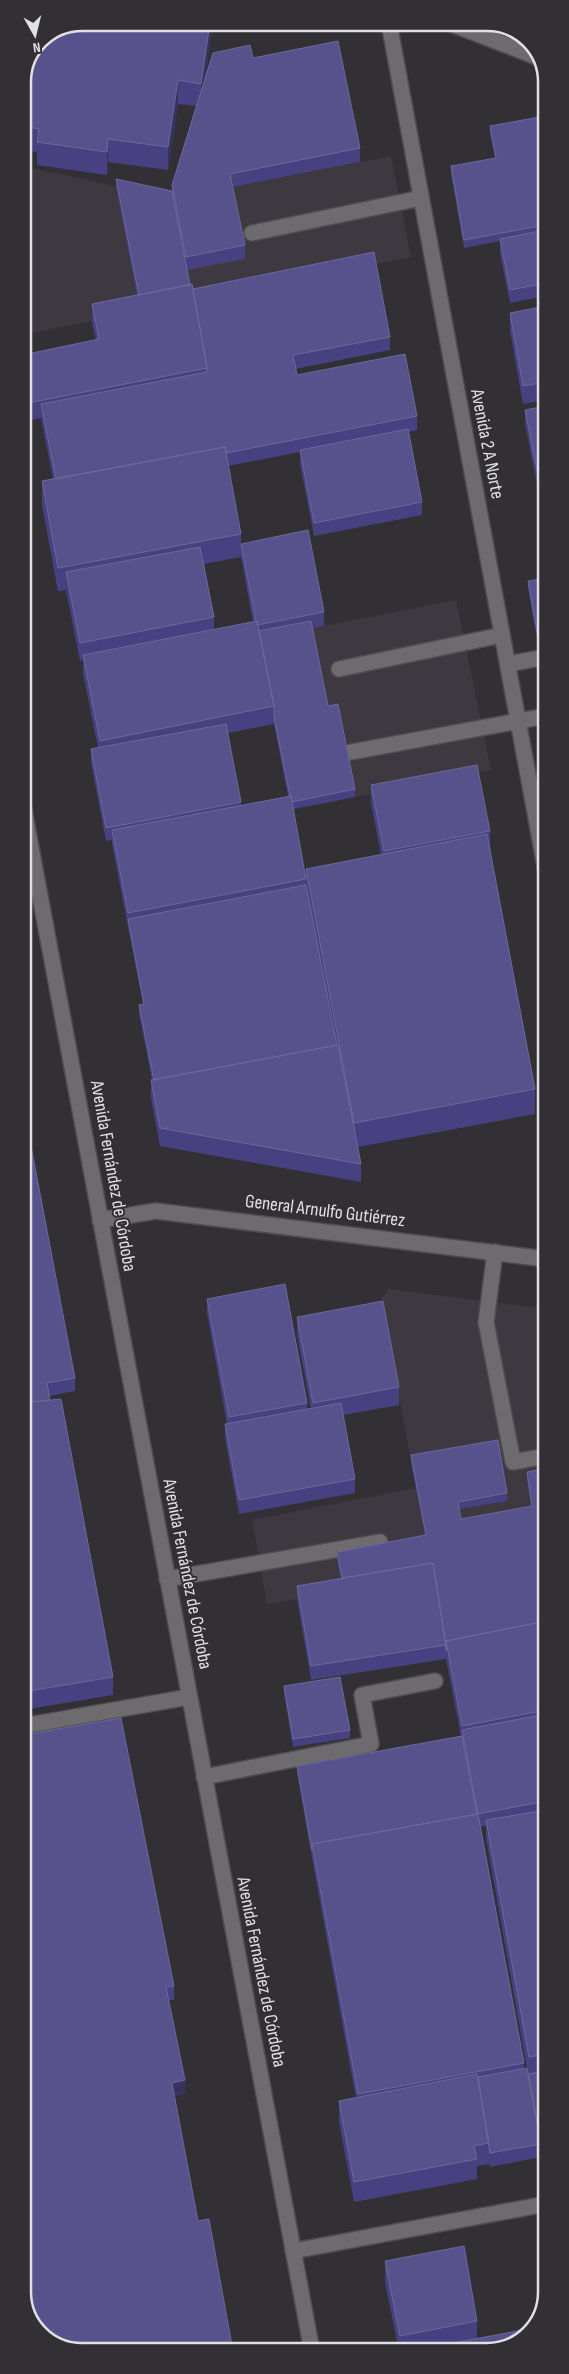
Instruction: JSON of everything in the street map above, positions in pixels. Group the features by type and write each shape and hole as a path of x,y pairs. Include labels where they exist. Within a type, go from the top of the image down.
{"street":[{"name":"Avenida 2 A Norte","path":"390,31 538,829"},
{"path":"470,31 528,53"},
{"path":"252,233 421,198"},
{"path":"339,670 502,635"},
{"path":"508,664 538,658"},
{"path":"352,752 538,717"},
{"name":"Avenida Fernández de Córdoba","path":"31,848 310,2343"},
{"name":"General Arnulfo Gutiérrez","path":"100,1220 156,1211 538,1258"},
{"path":"494,1252 486,1322 513,1462 538,1457"},
{"path":"167,1579 380,1542"},
{"path":"204,1777 371,1744 362,1695 436,1681"},
{"path":"31,1725 189,1697"},
{"path":"293,2251 538,2205"}],"shaded area":[{"path":"391,156 411,257 31,333 31,168 172,199"},
{"path":"456,600 491,770 291,810 257,639"},
{"path":"388,1289 538,1308 538,1557 433,1577 267,1604 252,1520 416,1488 381,1299"}],"building":[{"path":"82,31 209,31 201,84 178,80 168,147 108,139 107,152 37,142 39,129 31,128 32,72 37,60 60,60 60,37 72,32"},
{"path":"338,41 360,148 230,174 245,245 186,257 172,185 213,53 250,45 253,58"},
{"path":"538,117 538,226 464,240 451,166 496,158 490,126"},
{"path":"116,179 172,191 190,285 139,295"},
{"path":"538,231 538,285 510,290 500,239"},
{"path":"374,252 390,337 293,355 297,375 405,354 417,416 226,453 225,447 56,479 41,404 207,372 193,289"},
{"path":"192,284 207,368 31,402 31,353 99,339 92,304"},
{"path":"538,308 538,383 523,386 510,313"},
{"path":"538,408 538,475 525,410"},
{"path":"408,429 422,502 314,523 300,450"},
{"path":"225,447 241,534 58,568 42,481"},
{"path":"308,530 324,612 257,625 241,544"},
{"path":"200,547 214,617 80,643 66,572"},
{"path":"538,579 538,637 528,581"},
{"path":"257,621 274,706 100,741 83,655"},
{"path":"311,621 328,706 338,704 355,789 292,802 274,717 274,706 259,631"},
{"path":"226,724 241,802 106,828 91,749"},
{"path":"477,765 490,831 384,851 371,785"},
{"path":"291,796 306,879 128,913 112,830"},
{"path":"487,834 535,1089 354,1123 306,869"},
{"path":"306,885 337,1045 154,1080 139,1005 144,1004 128,919"},
{"path":"338,1045 361,1164 160,1128 151,1080"},
{"path":"31,1146 75,1378 47,1383 50,1400 31,1402"},
{"path":"285,1284 307,1403 229,1417 207,1299"},
{"path":"383,1301 399,1387 313,1403 297,1317"},
{"path":"61,1399 113,1677 31,1691 31,1402"},
{"path":"341,1403 355,1479 239,1500 225,1424"},
{"path":"498,1440 507,1493 458,1502 461,1519 532,1506 527,1472 538,1470 538,1623 446,1641 446,1645 433,1563 342,1578 337,1552 426,1535 411,1455"},
{"path":"433,1563 446,1645 311,1666 297,1586"},
{"path":"538,1623 538,1712 462,1726 446,1641"},
{"path":"340,1677 350,1730 293,1739 284,1686"},
{"path":"538,1716 538,1803 478,1814 462,1730"},
{"path":"121,1718 174,1986 166,1987 185,2080 172,2083 198,2221 209,2219 232,2343 72,2342 54,2334 42,2323 32,2302 31,1734"},
{"path":"462,1736 477,1814 312,1844 312,1850 297,1766"},
{"path":"538,1811 538,2055 529,2057 486,1820"},
{"path":"478,1814 524,2063 358,2094 312,1844"},
{"path":"527,2068 538,2128 538,2145 490,2153 478,2077"},
{"path":"538,2072 538,2128 528,2074"},
{"path":"477,2074 489,2143 474,2146 477,2159 354,2182 339,2101"},
{"path":"464,2246 477,2321 400,2336 385,2261"},
{"path":"519,2331 497,2342 454,2343"}]}
